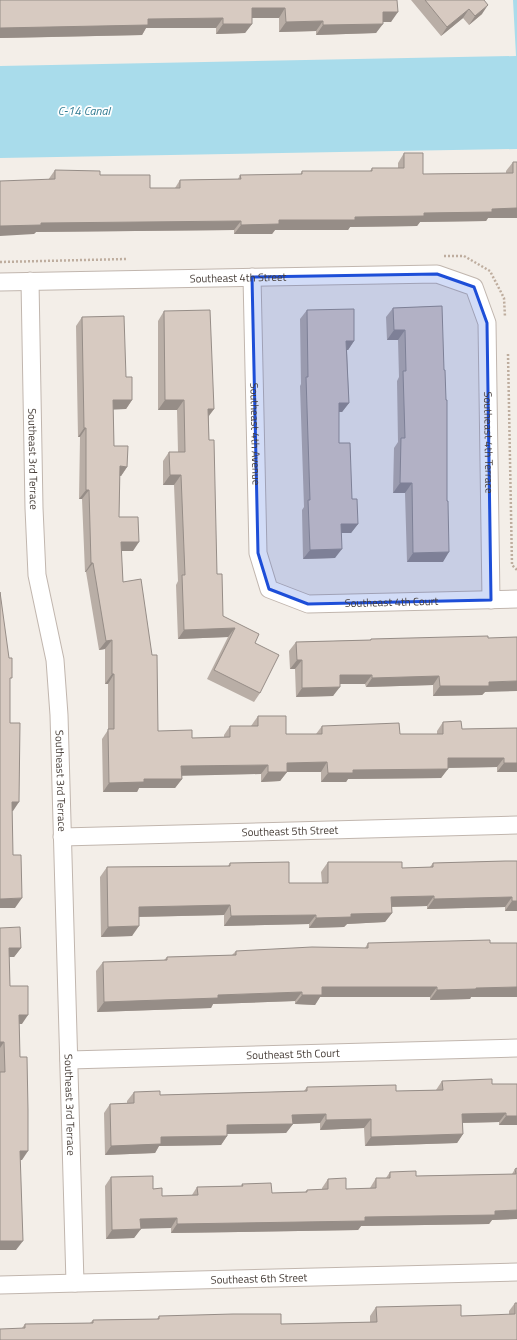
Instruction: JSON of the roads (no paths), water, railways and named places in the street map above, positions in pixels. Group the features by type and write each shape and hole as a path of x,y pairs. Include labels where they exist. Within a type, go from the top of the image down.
{"street":[{"name":"Southeast 4th Street","path":"0,282 437,274 474,287"},
{"name":"Southeast 4th Avenue","path":"252,277 258,553 269,589"},
{"name":"Southeast 3rd Terrace","path":"30,281 34,508 37,574 55,660 59,715 75,1283"},
{"name":"Southeast 4th Terrace","path":"474,287 487,323 491,600"},
{"name":"Southeast 4th Court","path":"269,589 308,604 517,599"},
{"name":"Southeast 5th Street","path":"62,837 517,824"},
{"name":"Southeast 5th Court","path":"69,1060 517,1048"},
{"name":"Southeast 6th Street","path":"0,1285 517,1272"}],"water":[{"name":"C-14 Canal","path":"513,0 517,0 517,149 0,158 0,66 516,56"}]}
